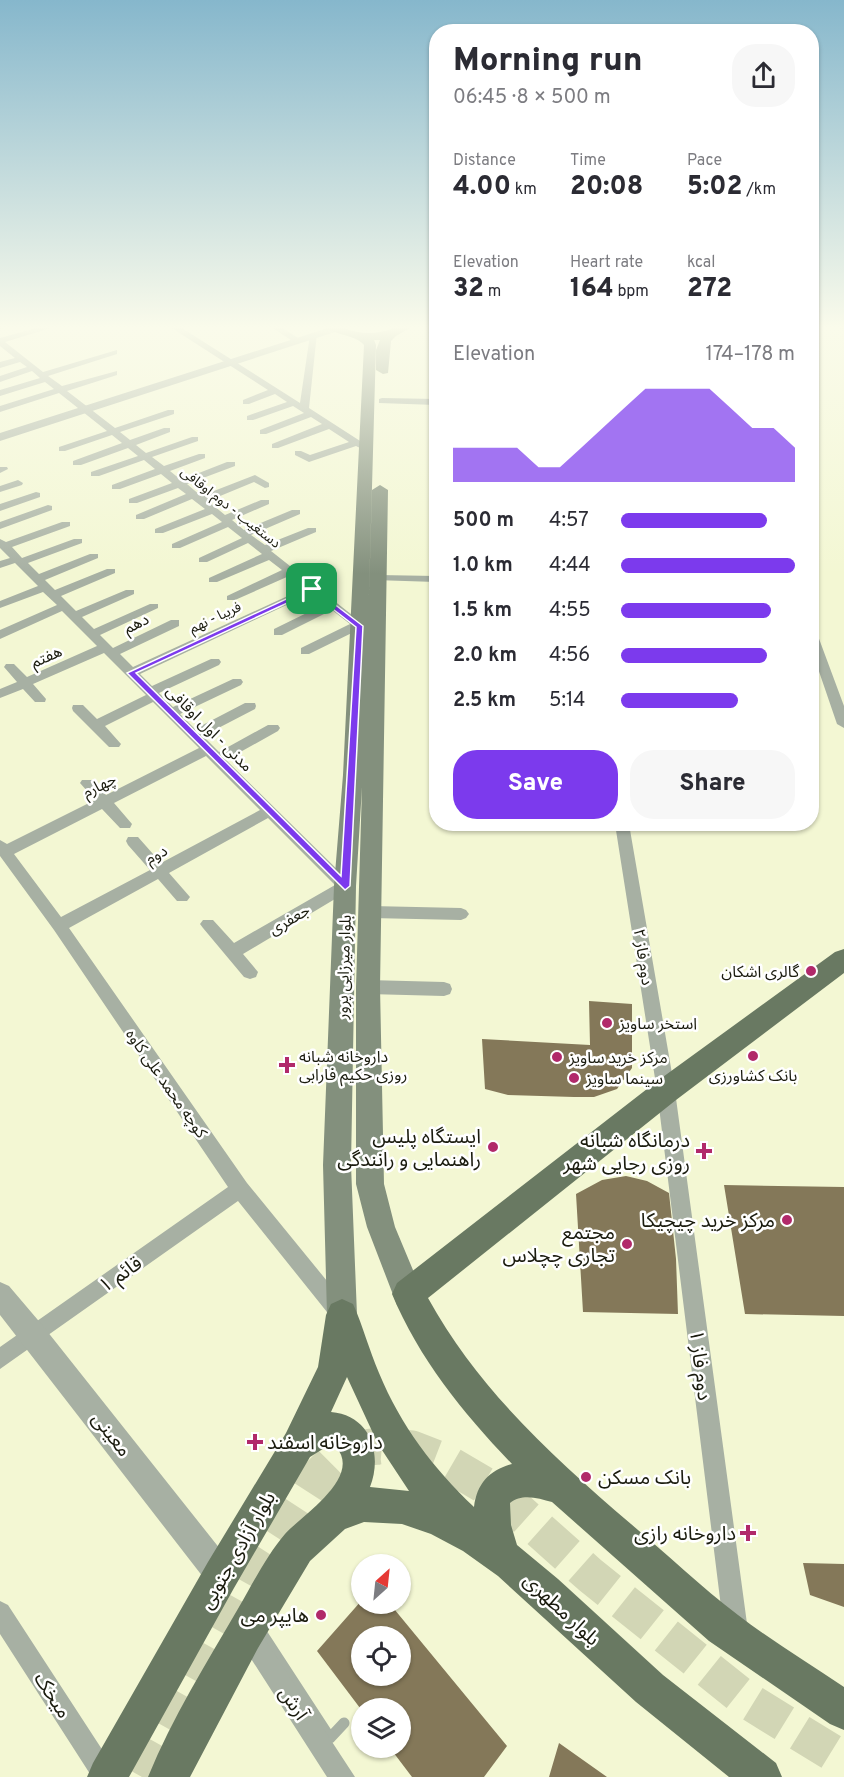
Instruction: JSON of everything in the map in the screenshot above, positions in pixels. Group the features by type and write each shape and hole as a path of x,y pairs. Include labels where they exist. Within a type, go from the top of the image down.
{"main road":[{"name":"بلوار میرزایی پرور","path":"342,1315 337,1166 345,886 359,626 362,445 365,408"},
{"name":"بلوار میرزایی پرور","path":"382,408 368,987 370,1184 381,1227 408,1294"},
{"path":"844,959 666,1091 408,1294 436,1346 481,1408 560,1486 737,1638 844,1710"},
{"path":"342,1315 365,1380 390,1433 430,1489 495,1551"},
{"name":"بلوار آزادی جنوبی","path":"107,1777 221,1575 298,1445 334,1368 342,1315"},
{"path":"168,1777 248,1624 297,1548 334,1515 357,1476 360,1460 357,1446 347,1434 334,1428 319,1432 298,1445"},
{"path":"495,1551 491,1506 501,1488 516,1480 532,1480 560,1486"},
{"name":"بلوار مطهری","path":"334,1515 362,1504 391,1504 454,1526 495,1551 666,1704 762,1777"}],"street":[{"path":"0,437 88,408"},
{"path":"250,418 280,408"},
{"path":"303,408 362,445"},
{"name":"دستغیب - دوم اوقافی","path":"85,409 359,626"},
{"path":"263,432 308,411"},
{"path":"62,449 171,412"},
{"path":"275,446 329,425"},
{"path":"77,463 167,430"},
{"path":"95,474 195,439"},
{"path":"298,453 312,462 362,445"},
{"path":"116,487 202,456"},
{"path":"133,501 231,464"},
{"path":"140,517 255,478 265,485"},
{"path":"0,489 18,483"},
{"path":"0,508 36,495"},
{"path":"176,546 265,502"},
{"path":"0,526 48,508"},
{"path":"159,531 213,510"},
{"path":"203,560 296,512"},
{"path":"2,544 66,524"},
{"path":"213,580 312,530"},
{"path":"0,566 78,541"},
{"name":"مدنی - اول اوقافی","path":"2,544 345,886"},
{"path":"45,587 94,556"},
{"path":"0,605 45,587 111,571"},
{"path":"231,598 290,571"},
{"path":"378,578 429,579"},
{"name":"فریبا - نهم","path":"131,673 312,589"},
{"path":"75,616 130,592"},
{"path":"278,632 332,605"},
{"path":"0,634 64,606"},
{"path":"92,634 154,606"},
{"name":"دهم","path":"109,650 175,623"},
{"path":"305,651 359,626"},
{"name":"هفتم","path":"0,694 109,650"},
{"path":"819,655 844,724"},
{"path":"96,725 215,662"},
{"path":"10,667 40,699"},
{"path":"172,713 237,682"},
{"path":"194,735 250,706"},
{"path":"78,708 114,744"},
{"name":"چهارم","path":"2,848 273,728"},
{"path":"87,783 125,824"},
{"name":"دوم","path":"59,926 270,812"},
{"name":"دوم فاز ۲","path":"623,831 666,1091"},
{"path":"134,840 182,897"},
{"name":"کوچه محمد علی کاوه","path":"2,848 59,926 240,1189 342,1315"},
{"name":"جعفری","path":"233,952 345,886"},
{"path":"371,912 460,914"},
{"path":"207,924 250,972"},
{"path":"368,987 444,989"},
{"name":"دوم فاز ۱","path":"666,1091 737,1638"},
{"name":"قائم ۱","path":"0,1359 240,1189"},
{"name":"معینی","path":"0,1295 34,1335 221,1575"},
{"name":"میخک","path":"0,1613 107,1777"},
{"name":"آرش","path":"248,1624 342,1777"}],"lane":[{"path":"248,1624 330,1738 344,1723"}],"building":[{"name":"مرکز خرید ساویز","path":"589,1001 632,1004 632,1068 617,1089 594,1097 574,1097 508,1095 485,1089 482,1039 590,1045"},
{"name":"مجتمع تجاری چچلاس","path":"626,1176 647,1181 669,1193 676,1259 678,1314 583,1312 576,1194 602,1180"},
{"name":"مرکز خرید چیچیکا","path":"724,1185 844,1187 844,1316 745,1314"},
{"path":"803,1563 844,1564 844,1607 810,1595"},
{"path":"351,1612 398,1614 408,1626 351,1626 351,1686 411,1686 411,1629 507,1746 484,1777 412,1777 398,1758 411,1758 411,1698 352,1698 317,1651"},
{"path":"559,1743 607,1777 549,1777"}],"tunnel":[{"path":"142,1777 257,1570 316,1479 335,1460 356,1449 379,1446 412,1449 443,1461 498,1493 590,1575 745,1699 844,1760"}],"place":[{"name":"گالری اشکان","path":"811,971"},
{"name":"استخر ساویز","path":"607,1023"},
{"name":"بانک کشاورزی","path":"753,1056"},
{"name":"مرکز خرید ساویز","path":"557,1057"},
{"name":"داروخانه شبانه روزی حکیم فارابی","path":"287,1065"},
{"name":"سینما ساویز","path":"574,1078"},
{"name":"ایستگاه پلیس راهنمایی و رانندگی","path":"493,1147"},
{"name":"درمانگاه شبانه روزی رجایی شهر","path":"704,1151"},
{"name":"مرکز خرید چیچیکا","path":"787,1220"},
{"name":"مجتمع تجاری چچلاس","path":"627,1244"},
{"name":"داروخانه اسفند","path":"255,1442"},
{"name":"بانک مسکن","path":"586,1477"},
{"name":"داروخانه رازی","path":"748,1533"},
{"name":"هایپر می","path":"321,1615"}],"route":[{"path":"312,589 360,626 345,886 131,673 312,589"}]}
